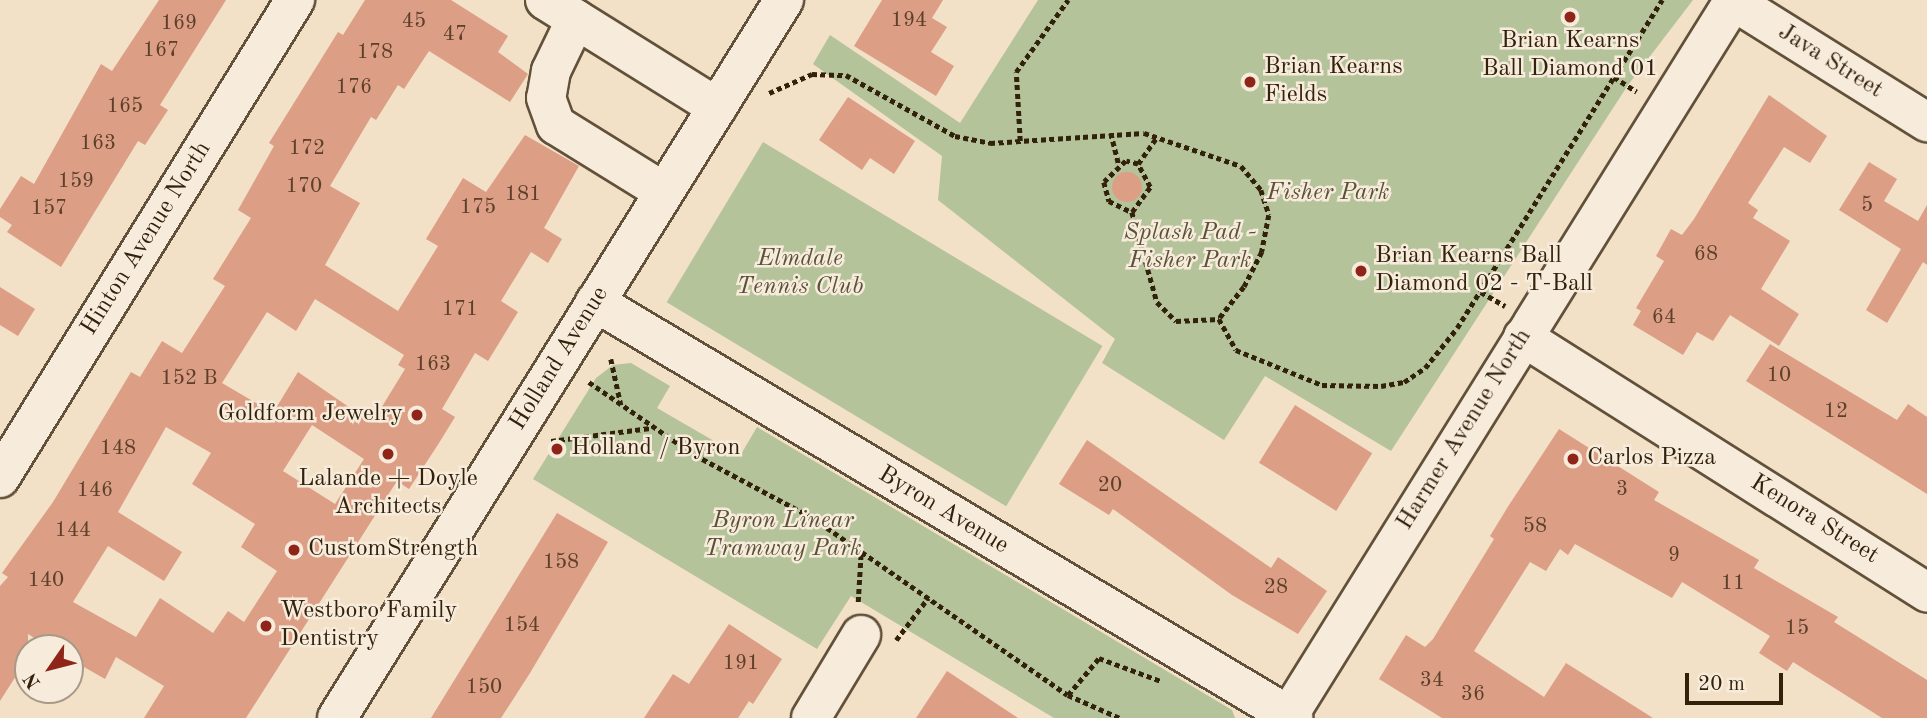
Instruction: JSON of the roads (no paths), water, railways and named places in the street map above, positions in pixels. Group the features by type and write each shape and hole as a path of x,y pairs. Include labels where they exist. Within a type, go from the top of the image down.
{"street":[{"name":"Hinton Avenue North","path":"0,478 295,0"},
{"path":"544,0 717,107"},
{"name":"Holland Avenue","path":"337,718 784,0"},
{"name":"Java Street","path":"1734,1 1927,122"},
{"name":"Harmer Avenue North","path":"1289,717 1734,1"},
{"path":"576,19 551,71 546,99 556,125 664,192"},
{"name":"Byron Avenue","path":"595,302 1289,717"},
{"name":"Kenora Street","path":"1523,337 1927,592"},
{"path":"811,718 862,635"}],"place":[{"name":"Brian Kearns Ball Diamond 01","path":"1570,17"},
{"name":"Brian Kearns Fields","path":"1250,82"},
{"name":"Brian Kearns Ball Diamond 02 - T-Ball","path":"1361,271"},
{"name":"Goldform Jewelry","path":"417,415"},
{"name":"Holland / Byron","path":"557,449"},
{"name":"Lalande + Doyle Architects","path":"388,454"},
{"name":"Carlos Pizza","path":"1573,459"},
{"name":"CustomStrength","path":"294,550"},
{"name":"Westboro Family Dentistry","path":"266,626"}],"park label":[{"name":"Fisher Park","path":"1328,194"},
{"name":"Splash Pad - Fisher Park","path":"1190,248"},
{"name":"Elmdale Tennis Club","path":"800,274"},
{"name":"Byron Linear Tramway Park","path":"783,536"}]}
